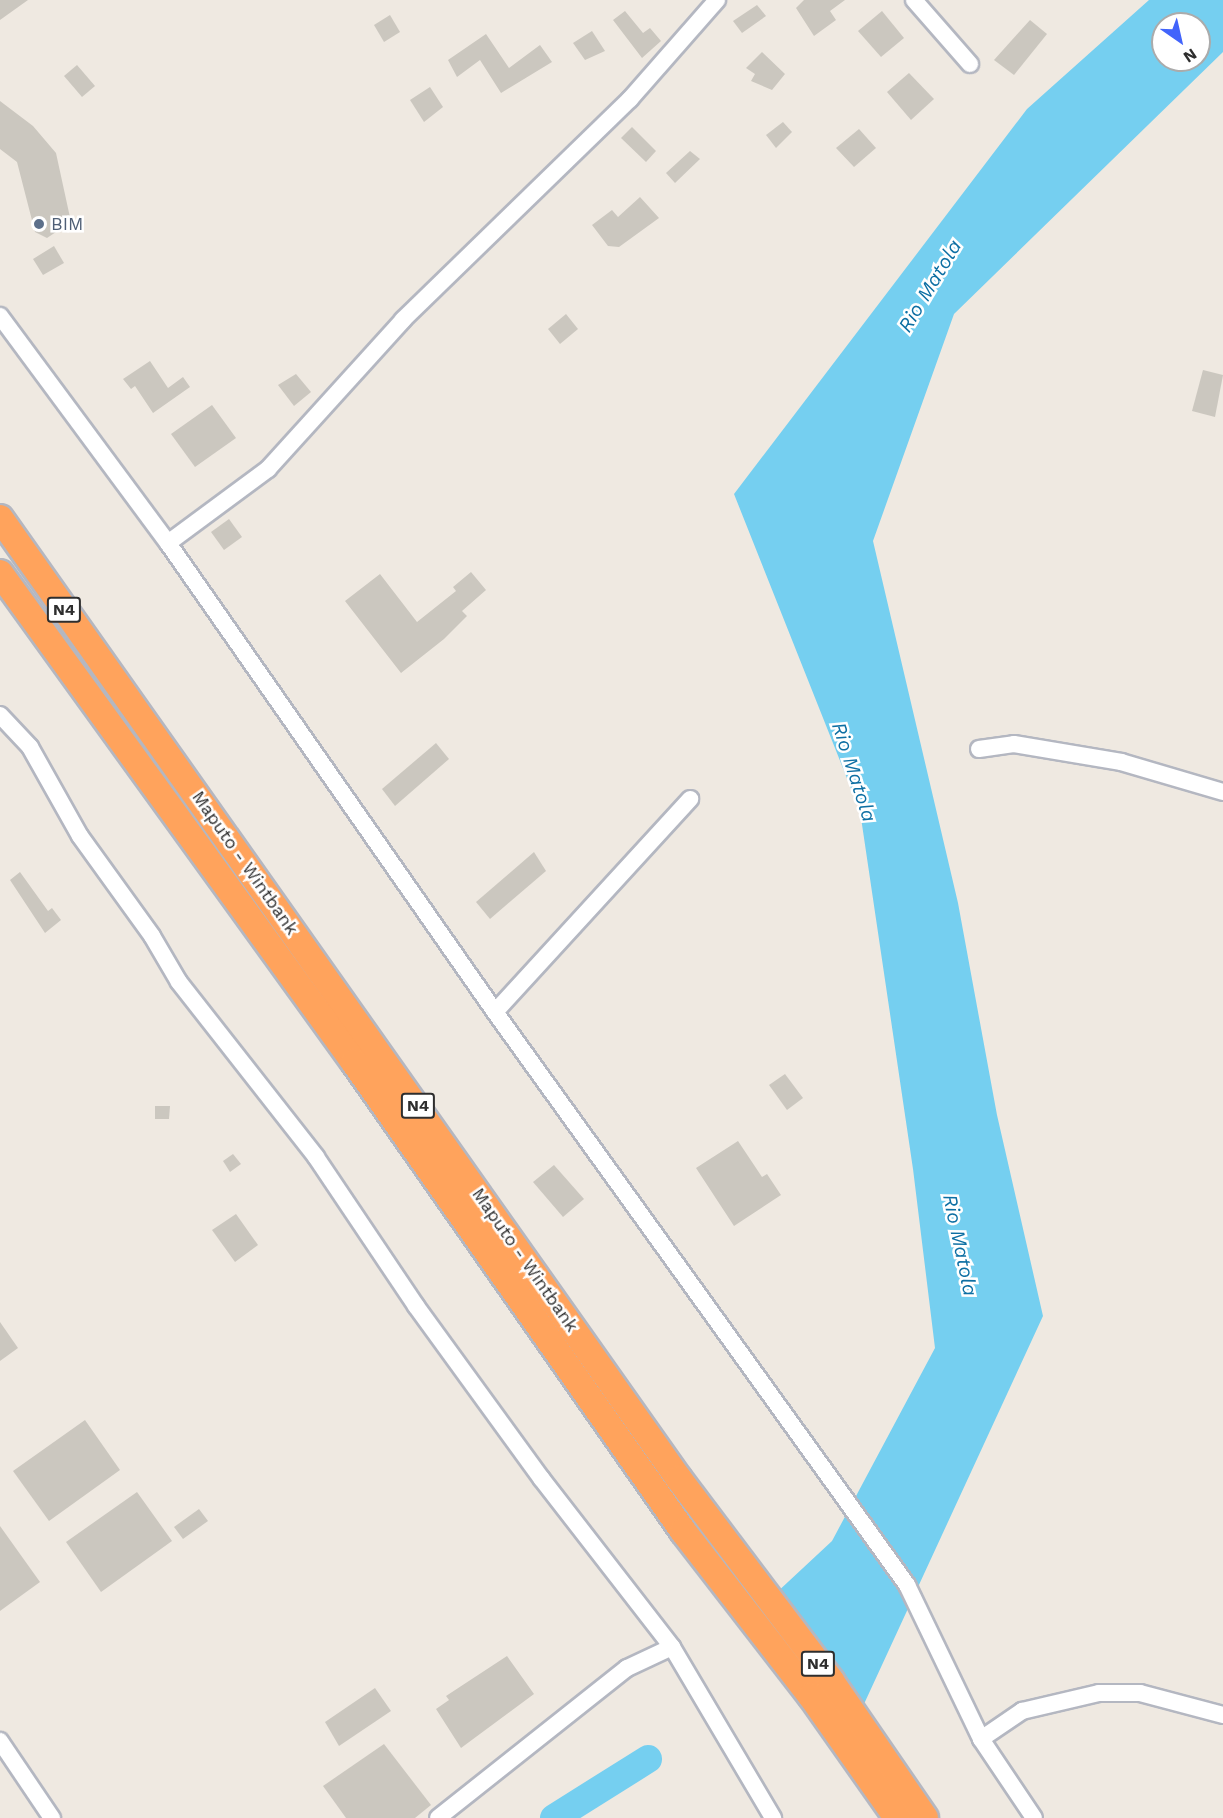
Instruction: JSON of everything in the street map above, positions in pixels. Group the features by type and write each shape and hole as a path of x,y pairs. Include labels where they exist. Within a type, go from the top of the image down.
{"highway":[{"name":"Maputo - Wintbank","path":"0,518 679,1479 831,1681 925,1818"},
{"name":"Maputo - Wintbank","path":"0,573 354,1062 683,1531 811,1696 897,1818"}],"street":[{"path":"168,543 268,469 403,320 630,99 717,0"},
{"path":"914,0 970,64"},
{"path":"0,316 168,543 495,1012 907,1585 981,1739 1034,1818"},
{"path":"2,724 30,747 80,836 152,936 179,982 316,1157 416,1306 541,1478 672,1647 773,1818"},
{"path":"979,749 1014,744 1121,762 1223,792"},
{"path":"495,1012 690,799"},
{"path":"438,1818 627,1668 672,1647"},
{"path":"981,1739 1022,1711 1099,1693 1140,1693 1223,1715"},
{"path":"0,1741 52,1818"}],"water":[{"path":"1149,0 1223,0 1223,52 1211,64 1211,12 1151,12 1151,72 1202,72 954,314 873,541 958,903 997,1115 1043,1316 864,1704 774,1595 832,1541 935,1348 913,1169 860,811 734,494 1027,109"}],"building":[{"path":"0,0 28,0 0,20"},
{"path":"804,0 845,0 830,11 836,20 814,36 796,8"},
{"path":"757,5 766,16 742,33 733,21"},
{"path":"625,11 643,33 650,28 661,41 642,58 613,20"},
{"path":"882,11 904,38 881,57 858,31"},
{"path":"390,15 400,32 384,42 374,25"},
{"path":"1030,20 1047,34 1014,75 994,60"},
{"path":"592,31 605,51 585,60 573,43"},
{"path":"486,34 509,68 540,45 552,62 501,93 480,60 457,77 448,60"},
{"path":"762,52 785,74 772,90 751,81 755,74 746,68"},
{"path":"77,65 95,86 82,97 64,76"},
{"path":"909,73 934,99 911,120 887,92"},
{"path":"430,87 443,107 424,122 410,100"},
{"path":"0,101 33,126 56,153 71,222 47,238 35,232 17,162 0,149"},
{"path":"783,122 792,132 776,148 766,135"},
{"path":"632,127 656,151 646,162 621,138"},
{"path":"859,129 876,148 854,167 836,148"},
{"path":"690,151 700,159 675,183 666,173"},
{"path":"640,197 659,218 619,247 608,246 592,225 612,210 618,217"},
{"path":"54,246 64,263 43,275 33,259"},
{"path":"566,314 578,329 560,344 548,329"},
{"path":"150,361 168,388 183,377 190,387 153,413 135,386 131,389 123,379"},
{"path":"1203,370 1223,375 1215,417 1192,411"},
{"path":"296,374 311,392 294,406 278,385"},
{"path":"212,405 236,438 195,467 171,434"},
{"path":"229,519 242,537 224,550 211,532"},
{"path":"471,572 486,590 462,611 467,616 444,639 401,673 345,601 380,574 417,622 456,591 453,587"},
{"path":"436,743 449,759 395,806 382,789"},
{"path":"534,852 546,871 490,919 476,902"},
{"path":"20,872 48,911 52,908 61,920 45,933 10,880"},
{"path":"785,1074 803,1098 787,1110 769,1085"},
{"path":"155,1106 170,1106 169,1119 155,1119"},
{"path":"738,1141 762,1177 767,1174 781,1195 734,1226 696,1168"},
{"path":"233,1154 241,1164 230,1172 223,1161"},
{"path":"554,1165 584,1199 563,1217 533,1182"},
{"path":"236,1214 258,1245 235,1262 212,1230"},
{"path":"0,1322 18,1348 0,1361"},
{"path":"85,1420 120,1470 49,1521 13,1471"},
{"path":"137,1492 172,1541 101,1592 66,1542"},
{"path":"199,1509 208,1521 183,1539 174,1527"},
{"path":"0,1526 40,1582 0,1611"},
{"path":"507,1656 534,1694 461,1748 436,1709 449,1700 446,1696"},
{"path":"375,1688 391,1711 339,1746 325,1722"},
{"path":"384,1744 431,1805 415,1818 346,1818 323,1786"}],"waterway":[{"name":"Rio Matola","path":"554,1818 648,1759"}],"place":[{"name":"BIM","path":"39,224"}]}
